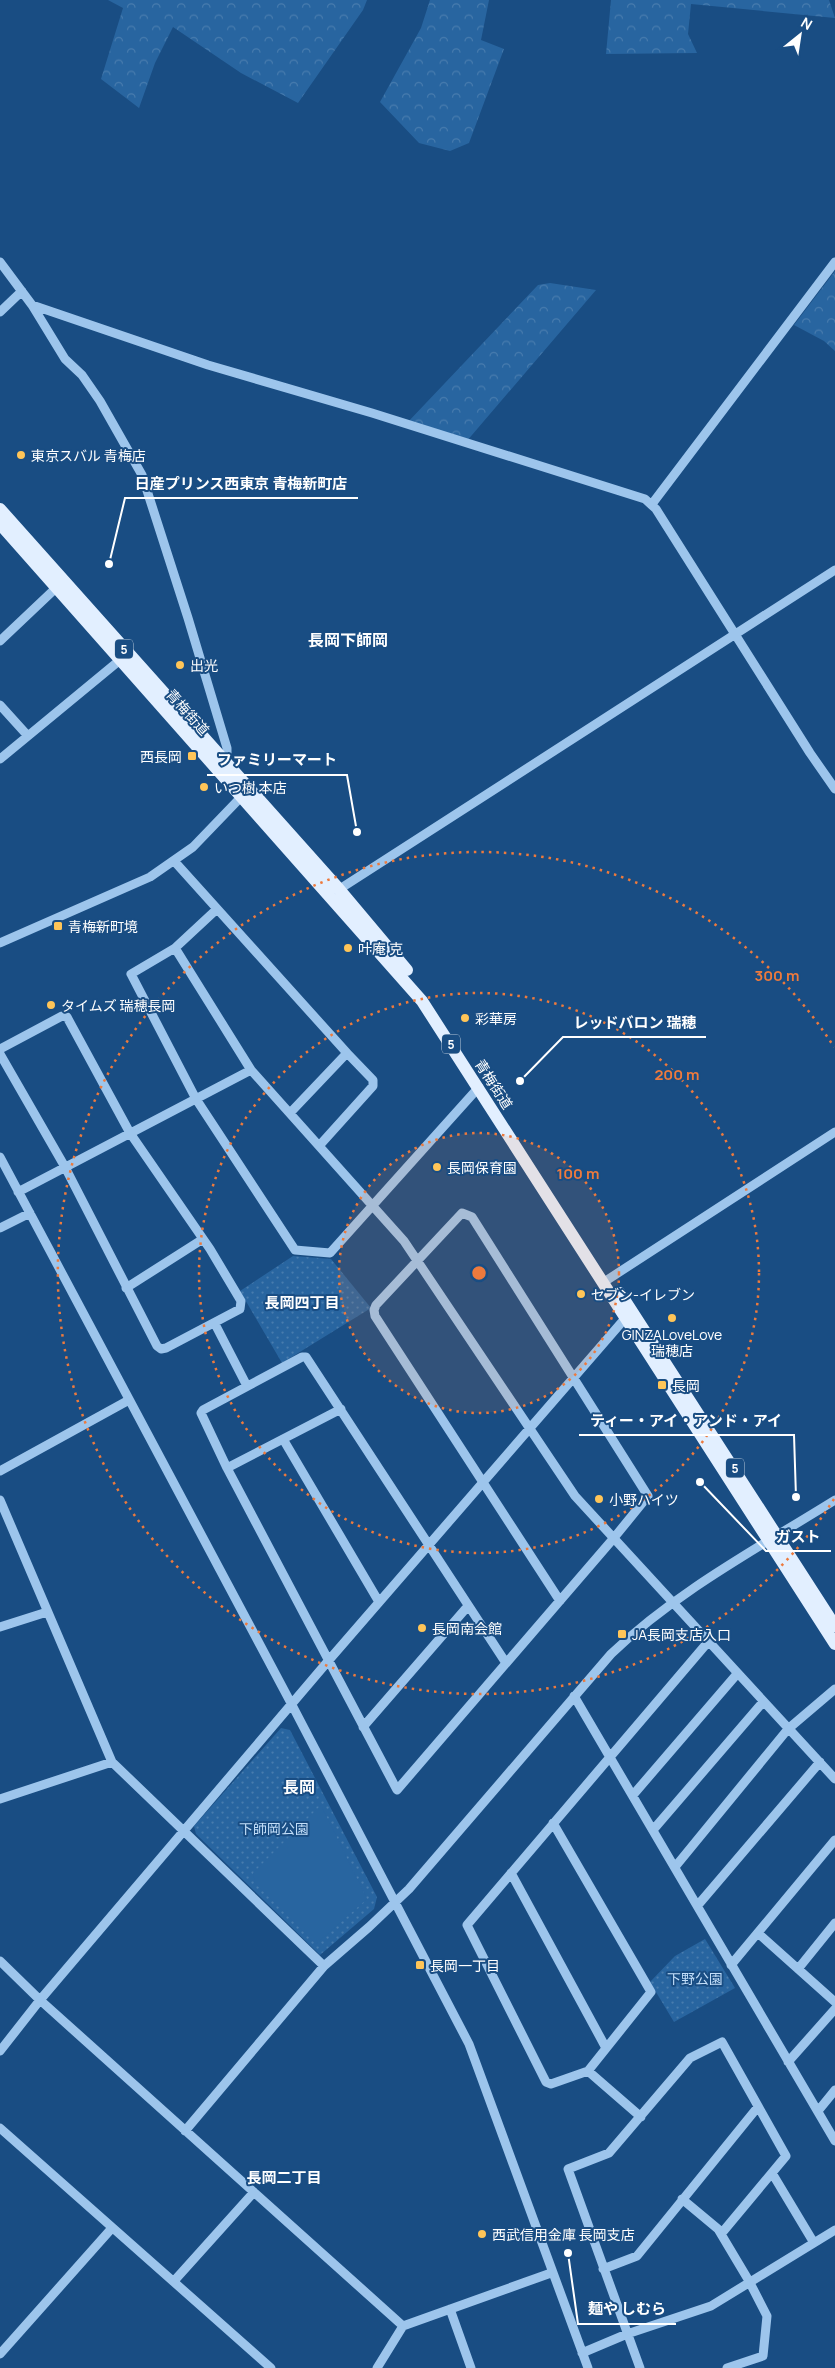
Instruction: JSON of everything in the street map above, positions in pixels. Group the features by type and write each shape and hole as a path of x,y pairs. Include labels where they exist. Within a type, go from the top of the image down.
{"main road":[{"name":"青梅街道","path":"0,509 334,892 422,1001 607,1280"},
{"name":"青梅街道","path":"0,524 120,660 218,761"},
{"name":"青梅街道","path":"334,892 388,945 420,986 470,1058 629,1315 773,1538 835,1626"},
{"name":"青梅街道","path":"773,1538 835,1644"}],"street":[{"path":"0,262 32,305 66,359 82,375 100,401 142,475 174,571 227,748 227,753 218,761"},
{"path":"652,504 835,262"},
{"path":"0,312 22,291"},
{"path":"32,305 208,365 609,487 642,498 652,504 734,635 835,789"},
{"path":"334,892 835,570"},
{"path":"0,641 57,587"},
{"path":"0,759 120,660"},
{"path":"0,705 28,736"},
{"path":"0,943 127,888 175,862 204,836 245,792"},
{"path":"175,862 373,1080 373,1086 319,1146"},
{"path":"217,909 175,948 131,974 196,1099 296,1250 330,1254 479,1087"},
{"path":"175,948 251,1070 418,1260 575,1496 835,1779"},
{"path":"0,1049 65,1016 130,1133 203,1239 241,1301 240,1309 214,1324 161,1349 157,1346 65,1167 0,1054"},
{"path":"290,1113 347,1053"},
{"path":"18,1192 251,1070"},
{"path":"607,1280 835,1132"},
{"path":"0,1157 292,1705 469,2044 551,2274 588,2368"},
{"path":"0,1228 30,1213"},
{"path":"506,1664 306,1357 247,1386 203,1410 201,1413 227,1468 397,1790 506,1664 560,1601 613,1539 646,1500 647,1492 472,1217 466,1213 458,1215 376,1305 374,1310 375,1316 560,1601"},
{"path":"126,1288 203,1239"},
{"path":"0,2050 40,2000 329,1660 629,1315"},
{"path":"214,1324 247,1386"},
{"path":"0,1471 129,1400"},
{"path":"227,1468 341,1409"},
{"path":"283,1439 379,1602"},
{"path":"0,1500 112,1762 324,1966"},
{"path":"185,2131 324,1966 396,1903 574,1696 626,1641 673,1603 835,1500"},
{"path":"363,1727 468,1606"},
{"path":"0,1627 47,1612"},
{"path":"553,1824 650,1988 649,1995 588,2071 551,2084 546,2082 467,1925 610,1756 708,1642"},
{"path":"632,1795 737,1674"},
{"path":"675,1867 788,1729 835,1689"},
{"path":"574,1696 835,2141"},
{"path":"653,1830 763,1702"},
{"path":"0,1799 112,1762"},
{"path":"698,1905 820,1762"},
{"path":"731,1965 759,1934 835,1840"},
{"path":"511,1873 606,2048"},
{"path":"798,1969 835,1923"},
{"path":"759,1934 835,2002"},
{"path":"0,1962 403,2326"},
{"path":"788,2062 835,2009"},
{"path":"640,2368 568,2168 609,2153 690,2058 722,2042 757,2108 786,2153 784,2159 721,2234"},
{"path":"588,2071 641,2117"},
{"path":"818,2111 835,2090"},
{"path":"603,2269 637,2256 757,2108"},
{"path":"0,2128 271,2368"},
{"path":"772,2173 814,2243"},
{"path":"174,2281 254,2192"},
{"path":"682,2200 721,2234 767,2316 762,2356 727,2368"},
{"path":"0,2354 112,2228"},
{"path":"582,2353 627,2334 712,2306 749,2281 835,2230"},
{"path":"377,2368 403,2326 551,2274"},
{"path":"450,2309 471,2368"}],"green space":[{"path":"108,0 367,0 363,10 298,103 241,73 173,27 155,63 139,108 101,79 123,8"},
{"path":"430,0 489,0 481,40 504,49 469,143 450,151 419,143 380,102 421,28"},
{"path":"611,0 829,0 835,18 691,4 688,34 697,53 606,54"},
{"path":"835,271 835,351 824,341 794,325"},
{"path":"550,283 596,290 466,442 407,423 538,285"},
{"path":"293,1256 331,1259 371,1308 282,1363 240,1291"},
{"name":"下師岡公園","path":"281,1728 290,1730 377,1897 374,1909 320,1955 196,1834 194,1826"},
{"path":"321,1805 367,1899 316,1944 255,1883 253,1873"},
{"name":"下野公園","path":"705,1939 735,1988 674,2022 650,1982 675,1956"}],"place":[{"name":"東京スバル 青梅店","path":"21,455"},
{"name":"日産プリンス西東京 青梅新町店","path":"109,564"},
{"name":"出光","path":"180,665"},
{"name":"西長岡","path":"192,756"},
{"name":"いつ樹 本店","path":"204,787"},
{"name":"ファミリーマート","path":"357,832"},
{"name":"青梅新町境","path":"58,926"},
{"name":"叶庵 克","path":"348,948"},
{"name":"タイムズ 瑞穂長岡","path":"51,1005"},
{"name":"彩華房","path":"465,1018"},
{"name":"レッドバロン 瑞穂","path":"520,1081"},
{"name":"長岡保育園","path":"437,1167"},
{"name":"セブン-イレブン","path":"581,1294"},
{"name":"GINZALoveLove 瑞穂店","path":"672,1318"},
{"name":"長岡","path":"662,1385"},
{"name":"ガスト","path":"700,1482"},
{"name":"ティー・アイ・アンド・アイ","path":"796,1497"},
{"name":"小野ハイツ","path":"599,1499"},
{"name":"長岡南会館","path":"422,1628"},
{"name":"JA長岡支店入口","path":"622,1634"},
{"name":"長岡一丁目","path":"420,1965"},
{"name":"西武信用金庫 長岡支店","path":"482,2234"},
{"name":"麺や しむら","path":"568,2253"}],"district":[{"name":"長岡下師岡","path":"348,640"},
{"name":"長岡四丁目","path":"302,1302"},
{"name":"長岡","path":"299,1787"},
{"name":"長岡二丁目","path":"284,2177"}]}
